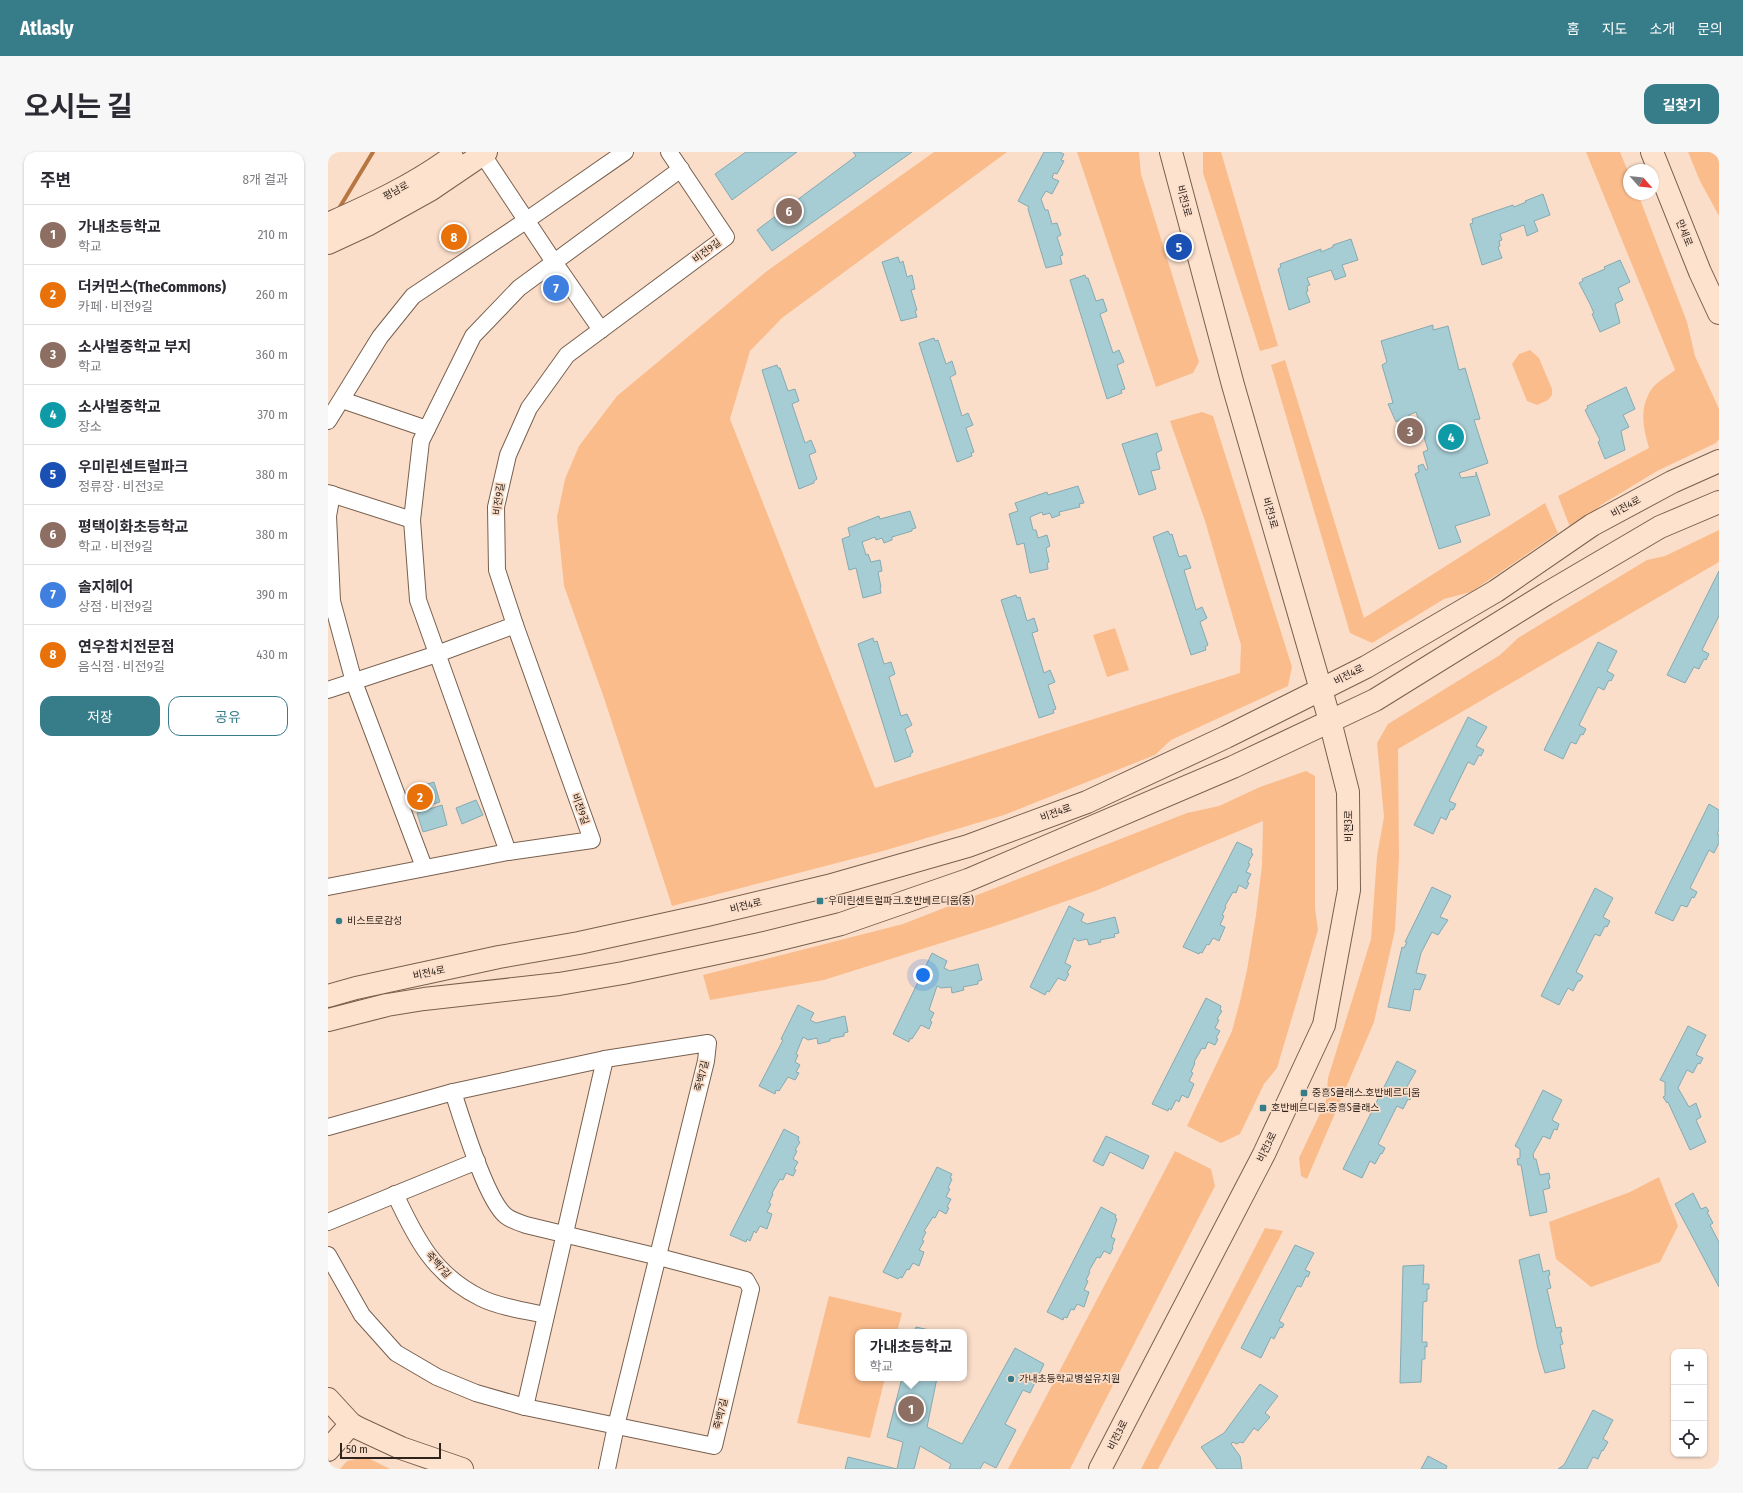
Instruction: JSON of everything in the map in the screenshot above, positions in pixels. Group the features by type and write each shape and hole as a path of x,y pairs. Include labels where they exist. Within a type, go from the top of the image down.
{"main road":[{"name":"평남로","path":"328,224 384,198 436,168 460,152"},
{"name":"비전3로","path":"1100,1469 1264,1154 1324,1025 1349,890 1348,792 1321,690 1233,385 1171,152"},
{"name":"만세로","path":"1652,152 1700,272 1719,313"},
{"path":"328,243 369,224 430,190 483,153"},
{"name":"비전4로","path":"328,996 356,988 499,957 579,943 707,915 828,886 968,846 1087,802 1366,667 1496,591 1592,525 1672,482 1719,461"},
{"path":"328,1020 387,1005 424,999 559,984 623,973 760,944 841,924 968,880 1233,767 1375,700 1540,598 1660,527 1719,502"},
{"path":"328,1399 351,1424 401,1448 462,1469"},
{"path":"328,1450 351,1424"}],"street":[{"path":"328,421 380,337 413,296 625,152"},
{"name":"비전9길","path":"328,887 424,867 508,852 592,840 515,626 497,570 496,507 508,454 529,408 567,355 726,237 669,152"},
{"path":"483,153 554,262 601,330"},
{"path":"508,852 418,600 412,520 421,442 473,336 519,288 681,169"},
{"path":"342,400 427,429"},
{"path":"412,520 330,494 328,516 332,601 354,682 424,867"},
{"path":"328,690 437,654 515,626"},
{"name":"죽백7길","path":"328,1126 453,1092 605,1059 708,1043 706,1061 659,1257 616,1426 607,1469"},
{"path":"525,1407 605,1059"},
{"path":"453,1092 477,1161 496,1204 506,1216 526,1225 659,1257"},
{"path":"328,1222 477,1161"},
{"name":"죽백7길","path":"395,1194 427,1254 453,1281 481,1299 546,1316"},
{"path":"328,1255 362,1315 396,1352 437,1377 476,1393 525,1407 616,1426"},
{"name":"죽백7길","path":"616,1426 714,1446 750,1289 746,1280 659,1257"}],"shaded area":[{"path":"934,152 1007,152 782,318 750,351 730,419 875,788 1240,673 1241,645 1205,521 1170,421 1202,412 1213,416 1292,667 1288,686 1171,740 1155,755 1004,815 883,851 672,906 604,698 564,586 557,517 565,479 579,446 617,396 767,271"},
{"path":"1077,152 1139,152 1141,174 1199,362 1193,373 1156,387"},
{"path":"1203,152 1221,152 1278,346 1260,351 1203,173"},
{"path":"1586,152 1620,152 1625,164 1623,164 1623,200 1640,200 1687,322 1695,356 1719,409 1719,439 1716,443 1657,471 1601,505 1589,516 1570,527 1558,496 1649,448 1643,419 1647,397 1653,387 1675,370"},
{"path":"1688,152 1719,152 1719,216 1700,181"},
{"path":"1530,350 1539,358 1552,389 1552,395 1548,400 1537,405 1527,401 1512,364 1519,354"},
{"path":"1285,360 1364,618 1545,503 1558,533 1471,592 1444,599 1372,643 1350,633 1271,365"},
{"path":"1719,530 1719,562 1398,749 1399,857 1395,930 1374,1022 1307,1179 1301,1176 1299,1158 1326,1101 1328,1078 1371,939 1377,856 1384,817 1377,743 1388,724 1500,655 1518,638 1647,560 1665,556"},
{"path":"1115,628 1129,670 1107,677 1093,635"},
{"path":"1306,771 1315,776 1315,908 1318,930 1277,1068 1264,1084 1240,1134 1221,1143 1187,1126 1232,1031 1240,1001 1247,970 1256,915 1262,865 1263,821 1095,891 995,926 824,980 710,1000 703,975 903,924 1187,813 1219,806 1260,787"},
{"path":"1175,1151 1211,1169 1215,1186 1070,1469 1008,1469"},
{"path":"1659,1177 1678,1226 1660,1262 1591,1287 1556,1259 1549,1222 1630,1192"},
{"path":"1265,1228 1283,1231 1158,1469 1141,1469"},
{"path":"829,1296 902,1313 898,1329 855,1329 855,1381 884,1381 870,1438 797,1423"},
{"path":"366,1457 390,1469 340,1469 347,1461"}],"building":[{"path":"746,152 797,152 732,200 715,174"},
{"path":"853,152 912,152 772,251 757,230 856,156"},
{"path":"1044,152 1059,152 1064,154 1061,160 1064,161 1057,174 1054,173 1052,178 1059,181 1052,194 1046,191 1041,199 1045,210 1048,210 1052,224 1057,223 1061,235 1057,237 1063,255 1060,256 1062,264 1046,268 1028,209 1029,207 1018,201"},
{"path":"1543,194 1550,215 1534,221 1538,231 1527,236 1524,225 1500,234 1502,240 1499,241 1500,246 1498,247 1502,258 1482,265 1470,224 1473,223 1472,219 1513,205 1514,207"},
{"path":"1351,239 1358,260 1342,265 1346,276 1335,280 1331,270 1307,278 1310,285 1307,286 1308,291 1306,292 1310,302 1289,310 1278,269 1281,267 1280,264 1321,249 1321,252 1333,247 1333,245"},
{"path":"898,257 900,263 903,261 907,277 912,275 915,289 911,290 917,310 915,311 917,317 901,321 882,262"},
{"path":"1620,260 1630,282 1618,288 1623,300 1615,304 1620,323 1600,332 1592,314 1594,313 1579,283 1583,281 1582,279 1605,269 1604,267"},
{"path":"1085,275 1086,278 1088,278 1096,301 1103,299 1107,311 1100,314 1113,353 1119,350 1124,362 1117,365 1125,389 1121,390 1122,393 1107,399 1070,280"},
{"path":"1433,325 1433,330 1448,326 1459,370 1465,368 1480,419 1474,420 1488,463 1459,473 1461,478 1476,476 1476,472 1490,515 1455,526 1461,542 1439,549 1415,474 1419,472 1418,466 1423,464 1426,470 1428,469 1423,452 1428,450 1416,412 1409,415 1410,419 1403,423 1400,420 1396,422 1388,404 1393,403 1382,365 1387,362 1381,341"},
{"path":"934,338 935,341 938,340 946,364 952,361 956,374 950,377 962,416 968,413 973,425 966,428 974,452 971,453 972,456 957,462 919,343"},
{"path":"777,365 778,368 780,368 788,391 795,389 799,401 792,404 805,443 811,440 816,452 809,455 817,479 814,483 799,489 762,370"},
{"path":"1626,387 1635,409 1623,415 1629,427 1621,431 1625,450 1605,459 1598,442 1600,440 1585,410 1588,408 1587,406"},
{"path":"1157,433 1162,450 1156,453 1160,469 1151,471 1156,489 1139,495 1122,444"},
{"path":"1078,486 1084,503 1079,504 1080,507 1059,512 1060,515 1052,518 1050,513 1043,515 1042,512 1030,517 1033,530 1036,530 1038,538 1047,535 1050,546 1046,548 1049,562 1047,563 1048,569 1030,573 1024,543 1017,545 1009,514 1018,511 1015,503 1047,492 1048,495"},
{"path":"910,511 916,528 912,529 912,531 892,537 892,540 884,543 882,538 876,540 875,537 862,542 866,555 868,554 871,562 880,560 882,571 878,572 881,593 863,598 856,568 849,570 842,539 850,536 848,528 879,516 880,519"},
{"path":"1168,531 1170,535 1172,534 1179,557 1186,555 1191,568 1184,570 1196,610 1202,607 1207,618 1200,622 1208,645 1205,647 1206,650 1191,655 1153,537"},
{"path":"1719,571 1719,616 1702,650 1709,654 1706,660 1704,659 1699,669 1694,667 1685,683 1667,675"},
{"path":"1016,595 1017,598 1020,597 1027,621 1034,618 1038,631 1032,633 1044,673 1050,670 1055,682 1048,685 1056,709 1053,710 1054,713 1039,718 1001,600"},
{"path":"873,638 874,642 877,641 884,664 891,662 895,674 889,677 901,716 907,714 912,725 905,729 913,752 910,754 911,756 895,762 858,644"},
{"path":"1598,642 1617,651 1607,671 1614,675 1611,681 1609,680 1604,690 1598,687 1579,725 1586,729 1583,735 1581,734 1576,744 1571,742 1563,759 1544,750"},
{"path":"1468,717 1487,727 1476,746 1484,750 1481,756 1479,755 1474,765 1468,762 1449,801 1456,804 1453,810 1451,809 1446,820 1441,817 1433,834 1414,825"},
{"path":"434,782 440,802 417,809 411,789"},
{"path":"476,800 483,815 462,824 456,808"},
{"path":"1709,804 1719,810 1719,830 1717,834 1719,835 1719,843 1714,853 1709,850 1690,888 1697,892 1694,898 1692,897 1687,907 1681,905 1673,921 1655,913"},
{"path":"442,805 447,825 423,832 417,813"},
{"path":"1237,842 1252,849 1251,853 1253,854 1248,863 1250,864 1246,872 1251,874 1247,882 1249,883 1246,889 1239,885 1236,893 1233,892 1225,906 1226,907 1222,915 1224,916 1220,925 1225,927 1219,941 1213,938 1209,945 1207,944 1202,953 1200,952 1199,954 1183,947"},
{"path":"1432,887 1451,896 1440,917 1448,920 1438,935 1432,932 1421,953 1416,973 1426,975 1420,990 1414,989 1410,1011 1388,1007 1402,947 1404,948 1407,942 1405,942"},
{"path":"1595,888 1613,898 1603,917 1610,921 1607,927 1605,926 1600,936 1595,934 1576,972 1583,976 1580,981 1578,981 1573,991 1568,988 1559,1005 1541,996"},
{"path":"1069,906 1084,914 1081,921 1087,924 1115,917 1119,933 1114,934 1115,937 1100,940 1101,942 1089,945 1087,939 1078,941 1074,938 1065,963 1071,966 1067,973 1069,974 1065,981 1058,978 1049,992 1047,991 1045,995 1030,987"},
{"path":"932,953 947,961 944,968 950,971 978,964 982,980 978,981 978,984 963,987 964,990 952,993 951,987 941,988 937,986 929,1010 934,1013 930,1021 932,1022 929,1029 921,1025 912,1039 910,1038 909,1042 893,1034"},
{"path":"1206,998 1221,1006 1220,1010 1222,1011 1217,1019 1219,1020 1215,1028 1220,1031 1216,1038 1218,1039 1215,1045 1208,1042 1205,1049 1202,1048 1194,1062 1195,1063 1191,1072 1193,1073 1189,1081 1194,1084 1188,1098 1182,1095 1179,1102 1176,1100 1171,1110 1169,1108 1168,1111 1152,1104"},
{"path":"798,1005 814,1013 810,1020 816,1023 845,1016 848,1032 844,1033 844,1036 830,1039 830,1041 818,1044 817,1038 808,1040 803,1037 796,1054 798,1055 795,1062 800,1065 796,1072 799,1073 795,1080 788,1077 779,1091 776,1090 775,1094 759,1086 783,1040 781,1039"},
{"path":"1688,1026 1706,1035 1696,1055 1703,1058 1700,1064 1698,1063 1693,1073 1687,1070 1678,1088 1689,1107 1696,1103 1701,1117 1696,1120 1706,1142 1690,1150 1668,1102 1667,1103 1663,1097 1665,1096 1665,1082 1660,1080"},
{"path":"1397,1061 1416,1071 1405,1090 1413,1094 1410,1100 1408,1099 1403,1109 1397,1106 1378,1144 1385,1148 1375,1164 1370,1161 1362,1178 1343,1169"},
{"path":"1543,1090 1562,1100 1552,1120 1559,1124 1557,1130 1554,1129 1550,1139 1543,1136 1533,1154 1534,1159 1536,1159 1540,1175 1549,1173 1550,1179 1548,1180 1550,1188 1543,1190 1547,1212 1530,1216 1521,1165 1518,1165 1517,1159 1520,1158 1520,1149 1515,1146"},
{"path":"784,1129 799,1137 798,1140 800,1142 795,1150 797,1151 793,1159 798,1162 794,1169 796,1170 793,1176 786,1173 783,1180 780,1179 772,1193 773,1194 769,1203 771,1204 767,1212 772,1214 767,1229 760,1226 756,1233 754,1231 750,1241 747,1239 746,1242 730,1235"},
{"path":"1106,1136 1149,1156 1143,1169 1110,1152 1103,1166 1093,1161"},
{"path":"937,1167 952,1174 950,1178 952,1179 948,1188 950,1189 946,1197 951,1199 947,1207 949,1208 946,1214 939,1210 935,1218 933,1217 924,1231 926,1232 922,1240 924,1241 919,1250 924,1252 919,1266 913,1263 909,1270 907,1269 902,1278 900,1277 898,1279 883,1272"},
{"path":"1693,1193 1701,1209 1706,1207 1709,1211 1707,1212 1713,1223 1710,1225 1719,1242 1719,1287 1675,1204"},
{"path":"1101,1207 1116,1215 1115,1218 1117,1219 1111,1237 1115,1239 1113,1248 1110,1254 1104,1251 1100,1258 1097,1257 1089,1271 1090,1272 1086,1280 1088,1281 1084,1290 1089,1292 1084,1307 1077,1304 1074,1310 1071,1309 1067,1318 1064,1317 1063,1320 1047,1312"},
{"path":"1295,1245 1314,1253 1305,1270 1310,1272 1308,1277 1306,1276 1301,1287 1297,1286 1279,1321 1284,1324 1282,1328 1280,1327 1274,1339 1271,1337 1261,1358 1241,1348"},
{"path":"1539,1254 1543,1272 1549,1270 1550,1275 1548,1276 1551,1288 1547,1289 1556,1328 1561,1327 1562,1332 1560,1332 1563,1344 1560,1345 1565,1368 1545,1373 1538,1349 1519,1260"},
{"path":"1424,1265 1423,1284 1429,1284 1429,1289 1427,1289 1427,1301 1423,1302 1422,1342 1427,1342 1427,1347 1425,1346 1425,1359 1422,1359 1421,1382 1400,1383 1403,1266"},
{"path":"1015,1348 1044,1364 1030,1393 1023,1390 1005,1424 1016,1430 996,1468 984,1462 980,1469 949,1469 951,1464 920,1446 914,1469 897,1469 903,1442 887,1437 901,1381 936,1381 927,1427 962,1444"},
{"path":"1260,1384 1278,1396 1265,1413 1270,1417 1258,1431 1254,1428 1243,1443 1240,1442 1237,1444 1233,1442 1231,1444 1240,1456 1242,1469 1217,1469 1201,1447 1224,1433"},
{"path":"1593,1410 1613,1420 1603,1439 1608,1442 1603,1451 1602,1450 1598,1459 1593,1457 1587,1469 1558,1469 1564,1465"},
{"path":"1428,1456 1447,1466 1446,1469 1421,1469"},
{"path":"848,1457 897,1469 845,1469"}],"waterway":[{"path":"338,210 373,152"}],"place":[{"name":"평택이화초등학교","path":"789,211"},
{"name":"연우참치전문점","path":"454,237"},
{"name":"우미린센트럴파크","path":"1179,247"},
{"name":"솔지헤어","path":"556,288"},
{"name":"소사벌중학교 부지","path":"1410,431"},
{"name":"소사벌중학교","path":"1451,437"},
{"name":"더커먼스(TheCommons)","path":"420,797"},
{"name":"우미린센트럴파크.호반베르디움(중)","path":"820,901"},
{"name":"비스트로감성","path":"339,921"},
{"name":"중흥S클래스.호반베르디움","path":"1304,1093"},
{"name":"호반베르디움.중흥S클래스","path":"1263,1108"},
{"name":"가내초등학교병설유치원","path":"1011,1379"},
{"name":"가내초등학교","path":"911,1409"}]}
